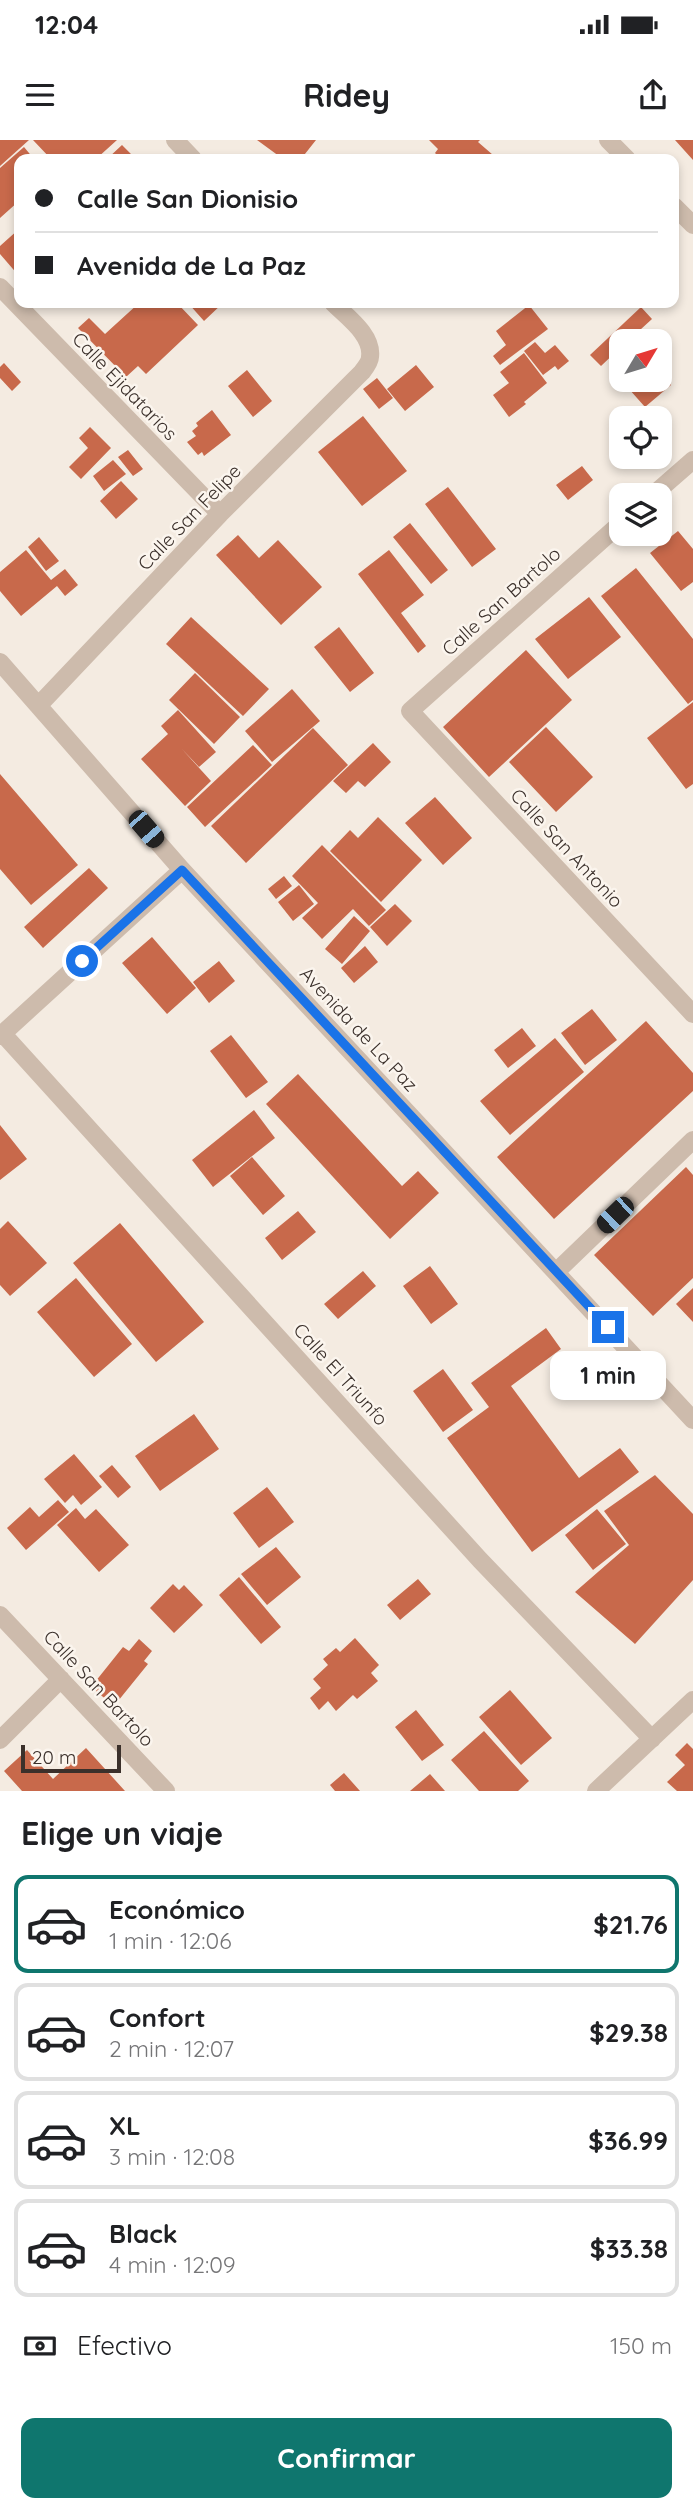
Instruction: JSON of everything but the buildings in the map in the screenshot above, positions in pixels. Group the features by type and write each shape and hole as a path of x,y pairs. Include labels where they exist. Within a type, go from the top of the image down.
{"street":[{"path":"174,140 188,154"},
{"path":"608,140 622,154"},
{"path":"679,211 693,225"},
{"name":"Calle Ejidatarios","path":"0,287 14,301"},
{"name":"Calle Ejidatarios","path":"20,308 220,514"},
{"name":"Calle San Felipe","path":"39,705 220,514 362,372 370,359 368,344 360,330 338,308"},
{"path":"667,483 693,460"},
{"name":"Calle San Bartolo","path":"410,711 609,534"},
{"name":"Avenida de La Paz","path":"0,662 182,870 693,1420"},
{"name":"Calle San Antonio","path":"410,711 693,1014"},
{"path":"1,1035 182,870"},
{"name":"Calle El Triunfo","path":"1,1035 480,1560 652,1739"},
{"path":"556,1272 693,1140"},
{"name":"Calle San Bartolo","path":"0,1615 166,1791"},
{"path":"0,1740 61,1679"},
{"path":"596,1791 693,1700"}],"route":[{"path":"82,961 182,870 608,1327"}]}
